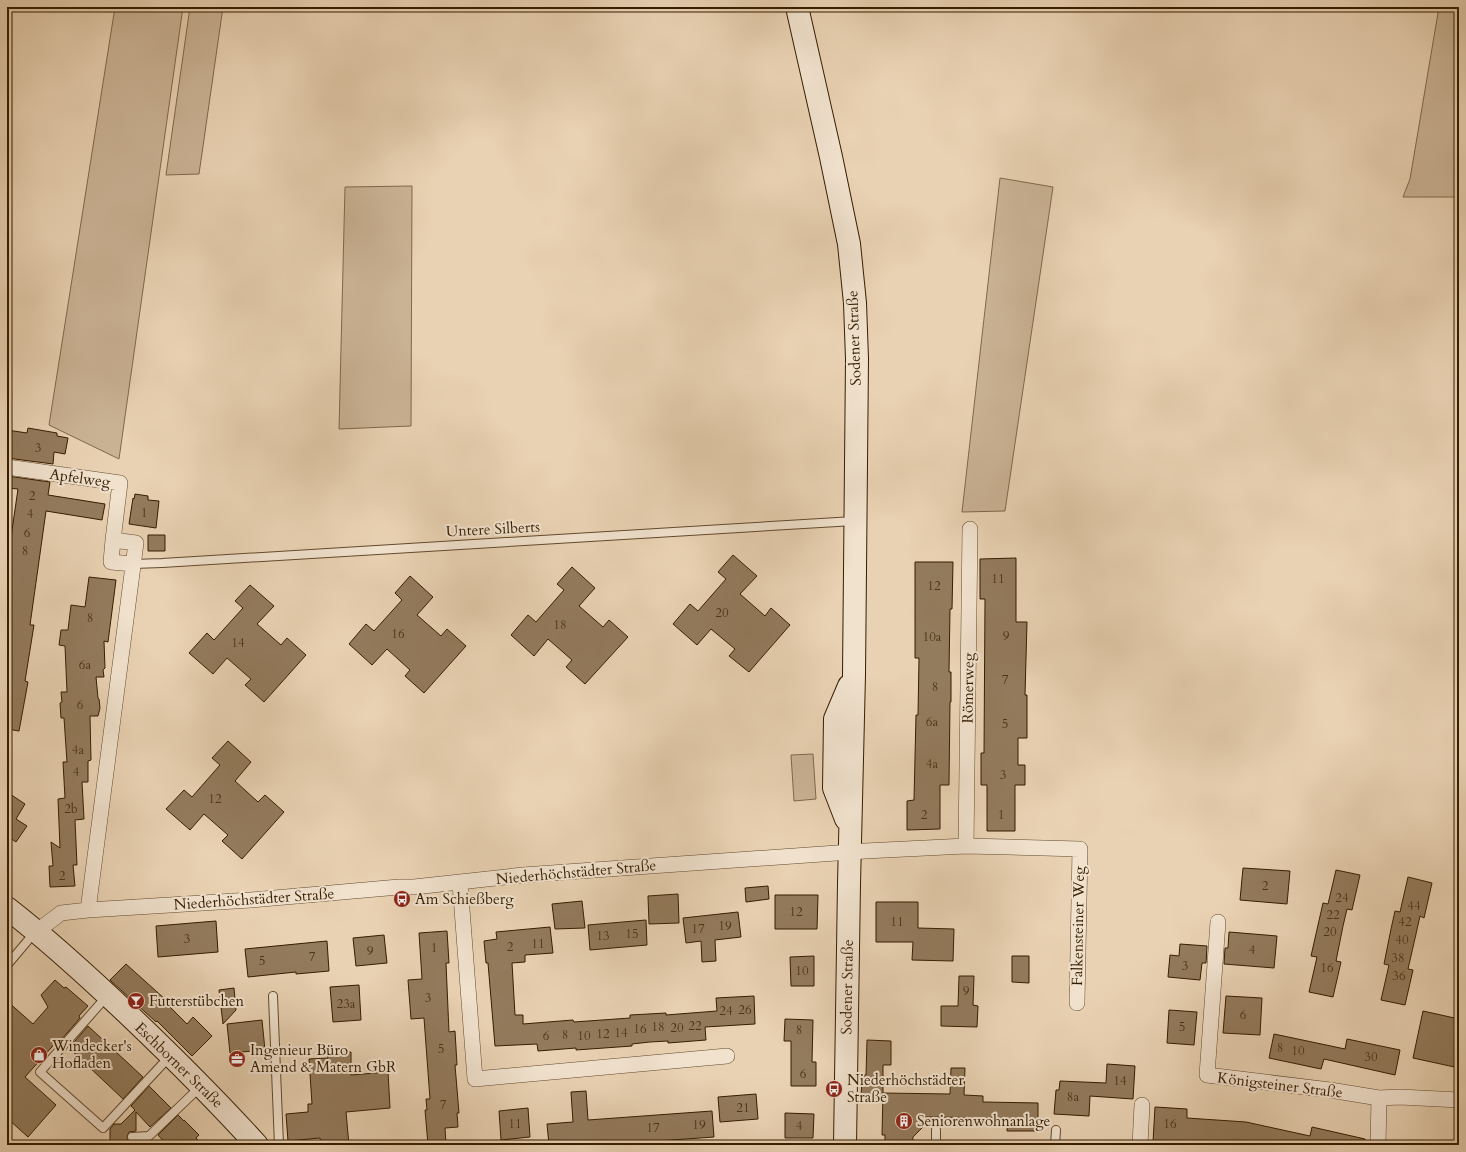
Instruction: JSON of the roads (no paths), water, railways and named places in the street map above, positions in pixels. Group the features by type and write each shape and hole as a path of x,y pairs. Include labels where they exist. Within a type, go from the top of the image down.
{"main road":[{"name":"Sodener Straße","path":"797,7 849,244 855,303 857,359 854,521 854,675 849,852 846,1145"},
{"name":"Eschborner Straße","path":"7,908 107,995 171,1055 257,1145"}],"street":[{"name":"Apfelweg","path":"7,467 120,483 111,562 133,564"},
{"name":"Römerweg","path":"966,846 970,529"},
{"path":"88,910 136,543 113,540"},
{"name":"Niederhöchstädter Straße","path":"36,932 61,913 251,900 460,883 523,875 849,852 966,846 1080,849"},
{"name":"Falkensteiner Weg","path":"1077,1003 1080,849"},
{"path":"460,883 475,1080 727,1056"},
{"name":"Königsteiner Straße","path":"1218,922 1207,1075 1330,1090 1379,1098 1400,1097 1459,1100"},
{"path":"1378,1145 1379,1098"},
{"path":"1140,1145 1142,1105"}],"lane":[{"name":"Untere Silberts","path":"133,564 854,521"},
{"path":"7,963 8,964 36,932"},
{"path":"107,995 40,1072 103,1128 171,1055"},
{"path":"273,996 278,1145"},
{"path":"132,1137 149,1136 201,1085"},
{"path":"936,1130 936,1145"},
{"path":"1055,1145 1056,1130"}],"place":[{"name":"Am Schießberg","path":"402,899"},
{"name":"Futterstübchen","path":"136,1001"},
{"name":"Windecker's Hofladen","path":"39,1055"},
{"name":"Ingenieur Büro Amend & Matern GbR","path":"237,1059"},
{"name":"Niederhöchstädter Straße","path":"834,1089"},
{"name":"Seniorenwohnanlage","path":"904,1121"}]}
